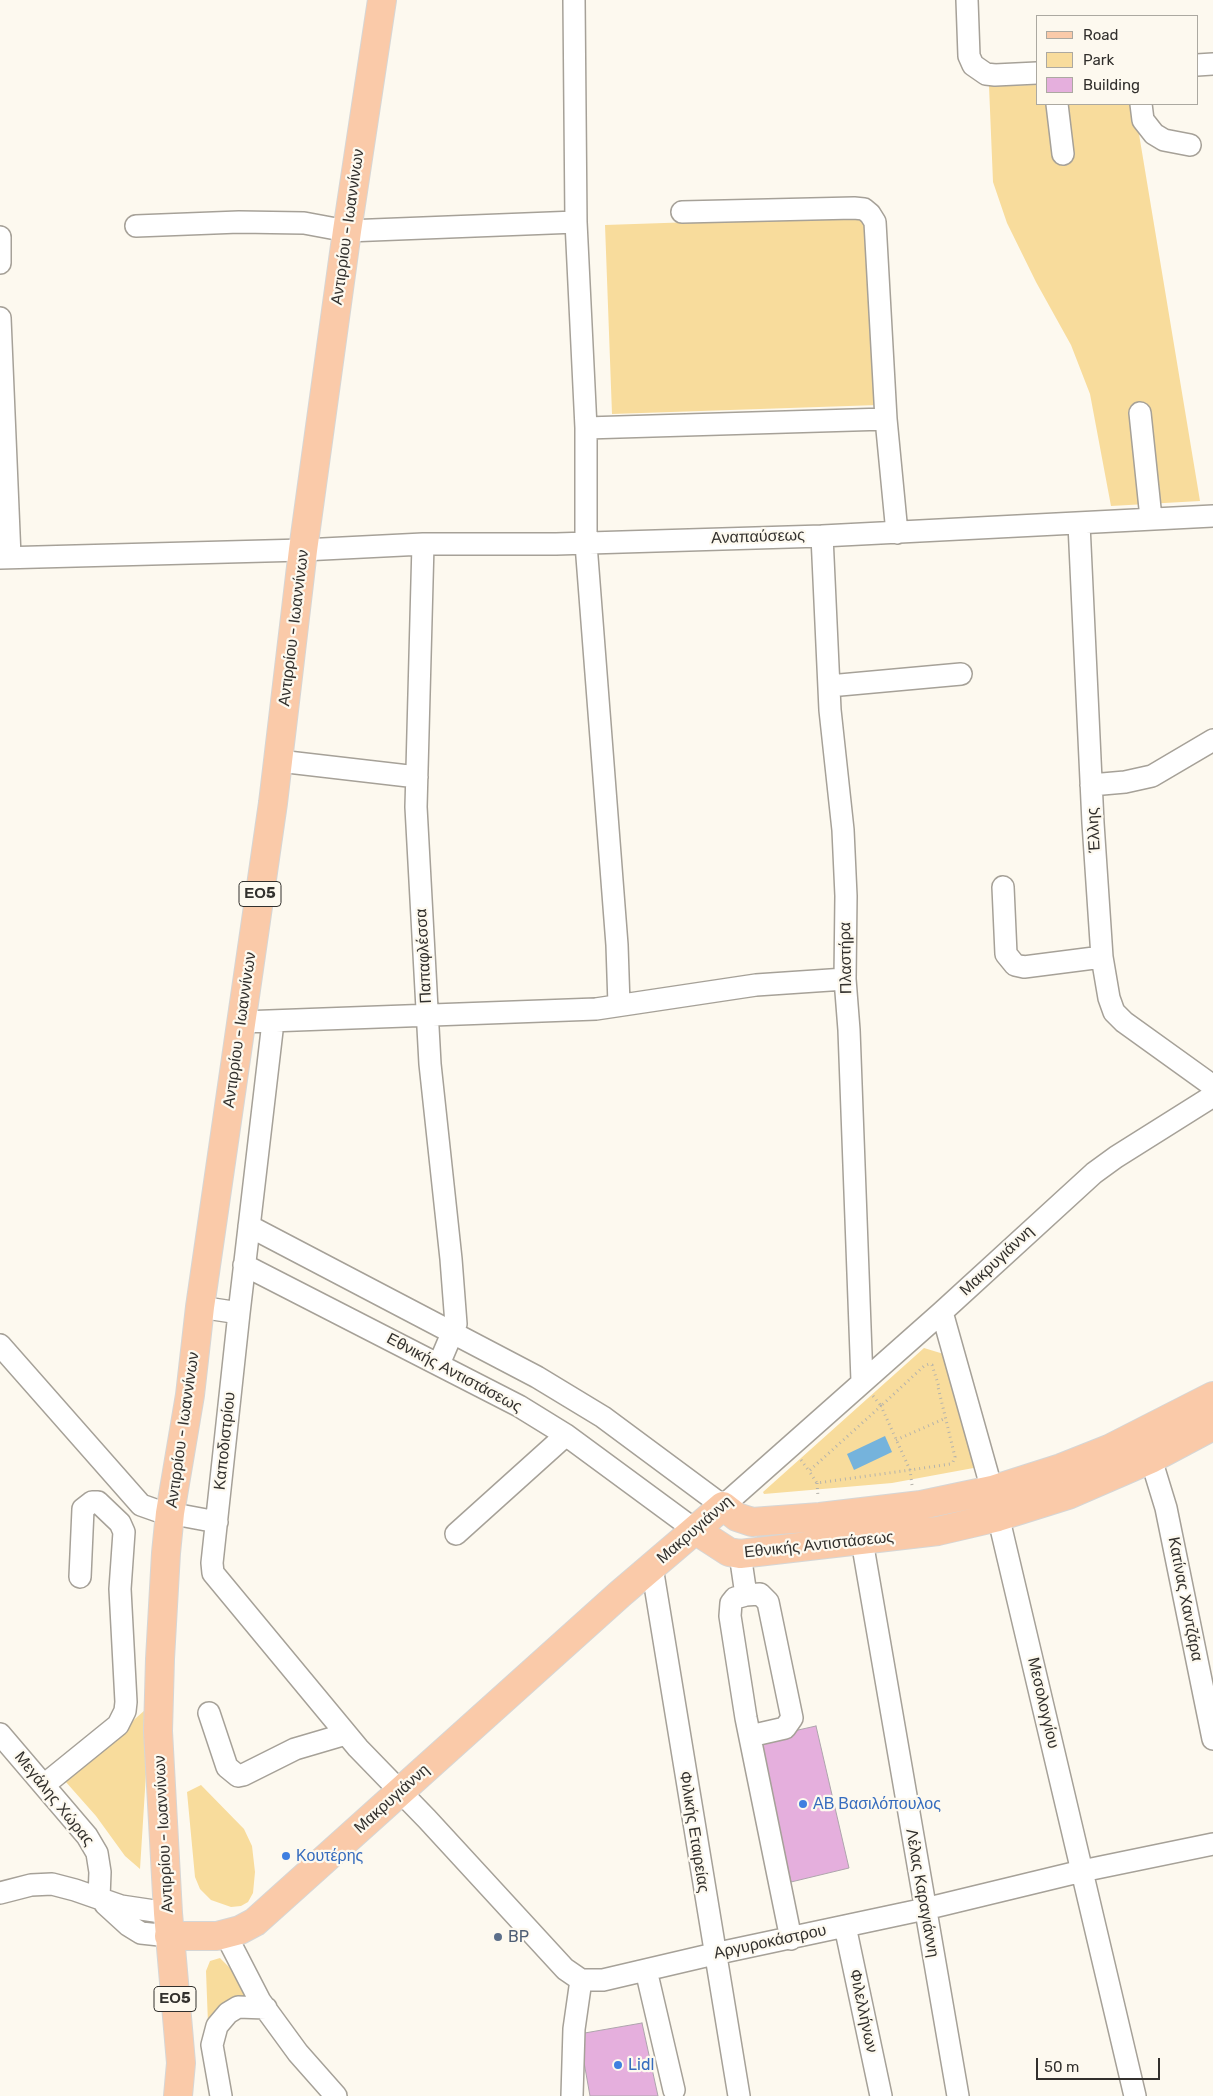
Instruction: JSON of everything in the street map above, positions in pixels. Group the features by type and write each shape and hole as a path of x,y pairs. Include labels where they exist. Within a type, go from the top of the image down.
{"main road":[{"name":"Αντιρρίου - Ιωαννίνων","path":"178,2096 181,2063 168,1924 158,1731 162,1604 170,1513 190,1395 200,1307 279,761 303,550 347,230 382,0"},
{"name":"Εθνικής Αντιστάσεως","path":"722,1506 737,1517 752,1522 820,1517 921,1505 992,1490 1061,1468 1109,1449 1213,1396"},
{"name":"Εθνικής Αντιστάσεως","path":"695,1530 729,1552 740,1554 862,1542 938,1532 998,1517 1068,1495 1151,1459 1213,1426"},
{"name":"Μακρυγιάννη","path":"168,1924 207,1937 226,1934 255,1922 722,1506"},
{"name":"Αντιρρίου - Ιωαννίνων","path":"181,2063 196,2096"}],"street":[{"path":"574,0 576,222 586,428 586,544 619,1005"},
{"path":"967,0 969,56 974,64 986,74 1036,73"},
{"path":"1198,64 1213,64"},
{"path":"1057,105 1063,154"},
{"path":"1141,105 1143,120 1154,134 1164,140 1190,146"},
{"path":"682,212 854,208 864,209 870,214 875,222 886,419 897,533"},
{"path":"136,226 239,222 304,223 347,230 576,222"},
{"path":"0,237 0,262"},
{"path":"0,318 5,557"},
{"path":"1140,413 1151,518"},
{"path":"586,428 886,419"},
{"name":"Αναπαύσεως","path":"5,557 303,550 422,544 586,544 822,536 1213,516"},
{"name":"Έλλης","path":"1079,524 1091,785 1102,957 1107,991 1114,1012 1124,1022 1213,1086"},
{"name":"Πλαστήρα","path":"822,536 829,686 843,830 846,896 845,979 849,1030 862,1381"},
{"name":"Παπαφλέσσα","path":"422,544 416,808 430,1064 456,1324 439,1364"},
{"path":"829,686 961,674"},
{"path":"1091,785 1125,782 1152,776 1213,740"},
{"path":"279,761 417,777"},
{"path":"1003,887 1006,954 1015,964 1024,967 1102,957"},
{"path":"242,1022 596,1009 756,985 845,979"},
{"name":"Καποδιστρίου","path":"274,1022 244,1264 212,1564 216,1579 346,1734 400,1792"},
{"name":"Μακρυγιάννη","path":"722,1506 942,1312 1094,1173 1116,1156 1213,1096"},
{"name":"Εθνικής Αντιστάσεως","path":"249,1226 537,1377 602,1417 722,1506"},
{"name":"Εθνικής Αντιστάσεως","path":"244,1264 519,1406 566,1435 695,1530"},
{"path":"200,1307 239,1313"},
{"name":"Μεσολογγίου","path":"942,1312 992,1490 1135,2096"},
{"path":"0,1345 141,1505 217,1522"},
{"path":"456,1534 566,1435"},
{"name":"Κατίνας Χαντζάρα","path":"1151,1459 1166,1508 1213,1739"},
{"path":"44,1785 118,1725 125,1710 120,1589 124,1532 120,1523 107,1508 98,1502 92,1502 84,1508 80,1577"},
{"path":"120,1523 141,1505"},
{"name":"Λέλας Καραγιάννη","path":"862,1542 958,2096"},
{"path":"740,1554 746,1595"},
{"name":"Φιλικής Εταιρείας","path":"652,1567 714,1954 739,2096"},
{"path":"750,1736 785,1728 792,1718 768,1602 760,1594 735,1598 730,1608 750,1736 791,1939"},
{"path":"209,1713 226,1767 238,1776 243,1776 295,1749 346,1734"},
{"name":"Μεγάλης Χώρας","path":"0,1734 87,1836 97,1853 100,1872 99,1898"},
{"path":"400,1792 557,1961 580,1980 574,2029 572,2096"},
{"name":"Αργυροκάστρου","path":"580,1980 603,1980 925,1909 1082,1871 1213,1844"},
{"path":"0,1893 31,1885 52,1884 99,1898 128,1925 141,1933 168,1924"},
{"name":"Φιλελλήνων","path":"845,1926 882,2096"},
{"path":"226,1934 246,1975 266,2008 298,2053 336,2096"},
{"path":"646,1970 674,2090"},
{"path":"222,2096 212,2044 217,2026 228,2013 238,2007 266,2008"},
{"path":"165,2096 181,2063"}],"path":[{"path":"929,1364 932,1366 955,1456 953,1462 817,1483 810,1471 881,1406 924,1366 929,1364"},
{"path":"862,1381 881,1406 910,1470"},
{"path":"938,1387 962,1383"},
{"path":"896,1440 946,1418"}],"green space":[{"path":"1036,85 1036,105 1134,105 1200,501 1111,506 1090,394 1071,345 1036,282 1007,223 993,182 989,86"},
{"path":"871,216 878,405 612,414 605,225"},
{"path":"924,1348 947,1355 979,1467 892,1483 764,1494 763,1492"},
{"path":"145,1710 150,1710 140,1869 125,1856 96,1816 65,1781"},
{"path":"201,1785 244,1829 252,1846 255,1872 253,1893 248,1902 241,1906 231,1907 211,1900 200,1889 195,1877 187,1792"},
{"path":"220,1958 230,1968 249,1997 208,2024 206,1971 210,1961"}],"water":[{"path":"885,1436 892,1452 854,1470 847,1454"}],"building":[{"name":"ΑΒ Βασιλόπουλος","path":"816,1726 849,1868 791,1882 758,1739"},
{"name":"Lidl","path":"642,2023 658,2096 590,2096 579,2034"}],"place":[{"name":"ΑΒ Βασιλόπουλος","path":"803,1804"},
{"name":"Κουτέρης","path":"286,1856"},
{"name":"BP","path":"498,1937"},
{"name":"Lidl","path":"618,2065"}]}
